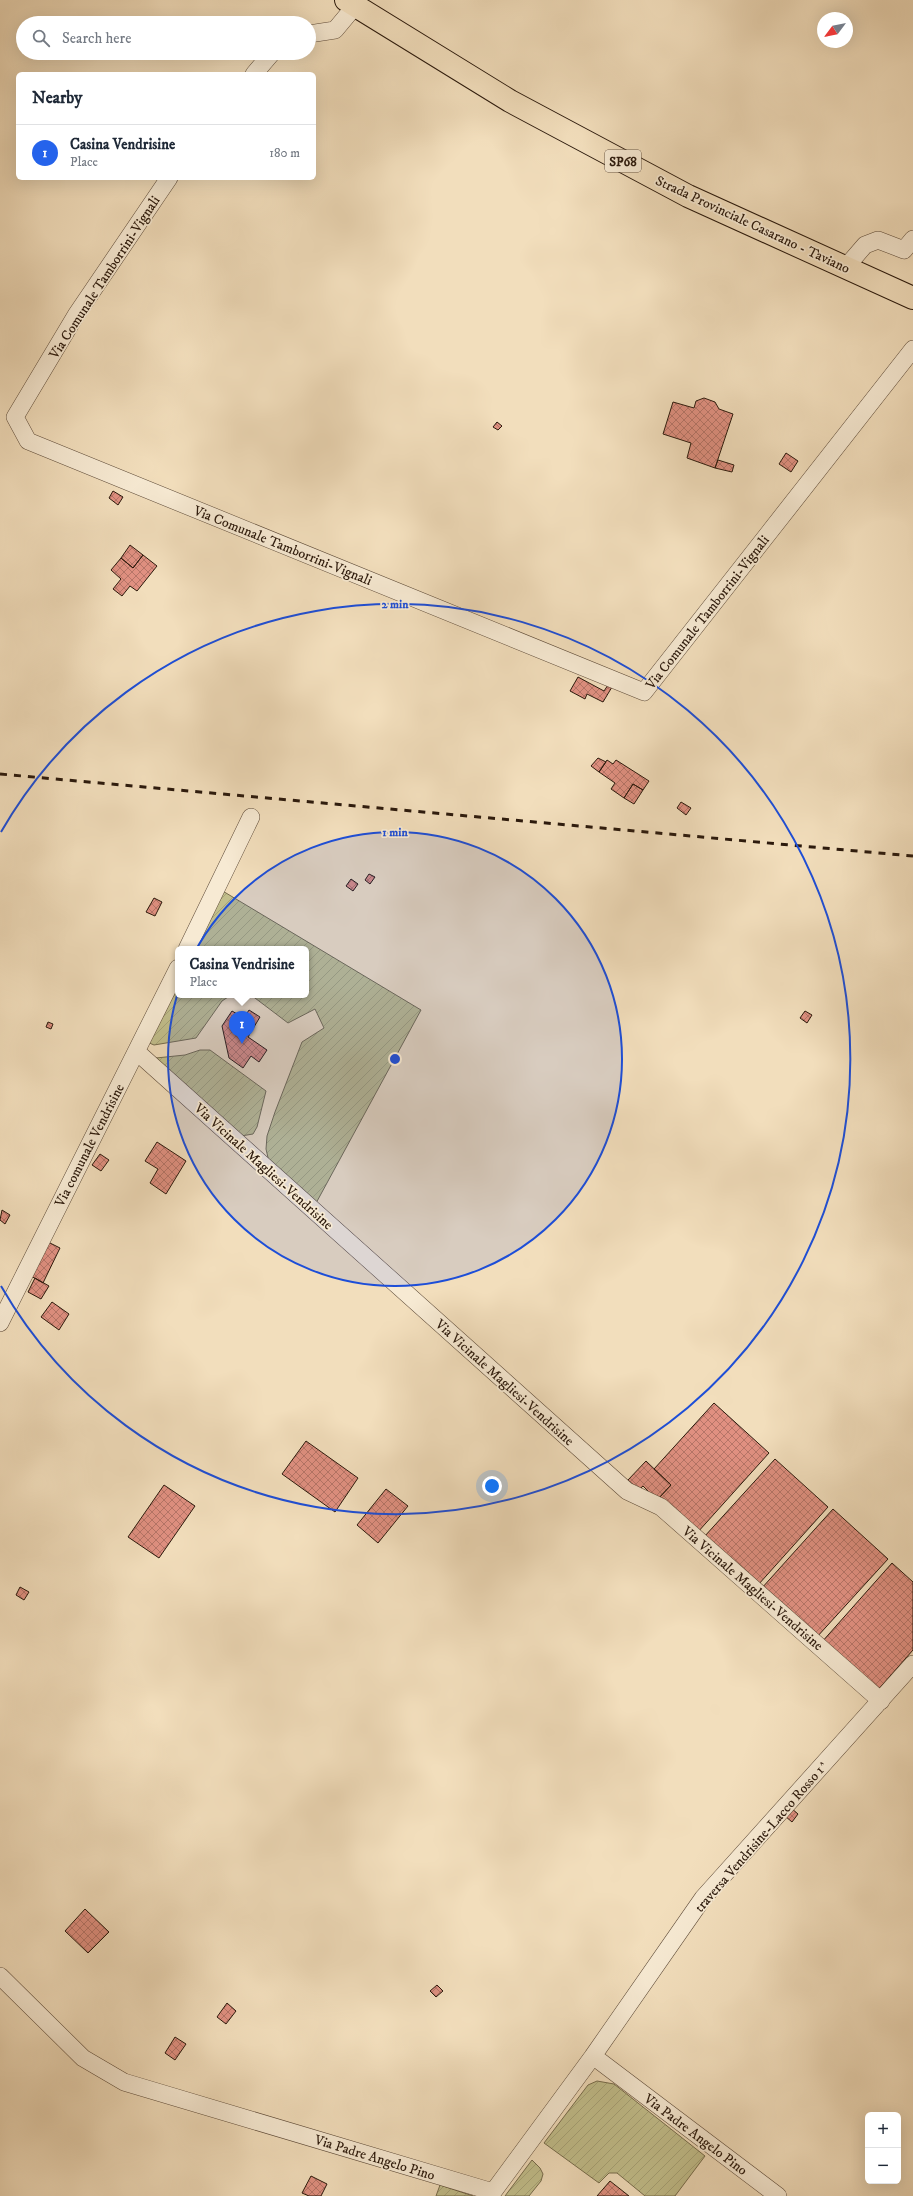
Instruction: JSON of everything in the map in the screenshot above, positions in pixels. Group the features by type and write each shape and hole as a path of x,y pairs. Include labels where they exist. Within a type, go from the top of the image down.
{"main road":[{"name":"Strada Provinciale Casarano - Taviano","path":"351,3 517,105 688,196 913,298"}],"street":[{"path":"316,33 334,30 351,3"},
{"path":"256,72 266,60"},
{"name":"Via Comunale Tamborrini-Vignali","path":"168,180 76,315 15,417 28,441 644,692 913,349"},
{"path":"846,267 865,245 878,240 904,250 913,239"},
{"path":"188,946 251,817"},
{"name":"Via comunale Vendrisine","path":"0,1323 175,974"},
{"name":"Via Vicinale Magliesi-Vendrisine","path":"137,1052 627,1492 661,1507 881,1701"},
{"name":"traversa Vendrisine-Lacco Rosso 1^","path":"593,2056 703,1898 913,1664"},
{"name":"Via Padre Angelo Pino","path":"0,1976 83,2058 124,2082 493,2192 593,2056 778,2196"}],"shaded area":[{"path":"221,890 421,1010 315,1205 269,1162 266,1149 267,1136 275,1112 302,1042 324,1028 315,1009 288,1023 255,998 309,998 309,946 193,946"},
{"path":"175,983 175,998 226,998 222,1001 196,1038 154,1045 147,1042"},
{"path":"200,1050 210,1050 266,1091 257,1127 253,1134 241,1136 156,1058 185,1055"},
{"path":"597,2081 614,2084 705,2156 675,2196 645,2196 617,2173 609,2173 599,2183 544,2143 588,2085"},
{"path":"532,2160 540,2168 543,2174 541,2181 529,2196 505,2196"},
{"path":"440,2185 473,2196 436,2196"}],"building":[{"path":"704,398 715,402 719,409 733,414 715,468 687,458 691,443 663,434 673,402 694,408 696,401"},
{"path":"497,422 502,426 498,430 493,427"},
{"path":"786,453 798,461 791,472 779,464"},
{"path":"718,460 734,465 732,472 715,468"},
{"path":"113,491 123,497 118,505 109,498"},
{"path":"130,545 143,555 133,568 121,558"},
{"path":"143,555 157,566 137,591 130,586 122,596 113,589 121,579 111,570 121,558 133,568"},
{"path":"578,677 604,691 608,685 612,687 603,702 587,694 585,699 570,691"},
{"path":"598,758 606,762 599,772 591,766"},
{"path":"607,760 613,764 616,760 649,781 643,790 633,784 624,798 611,789 615,783 599,772"},
{"path":"633,784 643,790 634,804 624,798"},
{"path":"681,802 691,808 686,815 677,808"},
{"path":"369,874 375,877 370,884 365,880"},
{"path":"351,879 358,884 353,891 346,886"},
{"path":"154,898 162,902 155,916 146,912"},
{"path":"249,1010 260,1017 248,1037 267,1050 259,1062 251,1056 243,1068 229,1058 222,1026 232,1011 244,1018"},
{"path":"805,1011 812,1015 807,1023 800,1018"},
{"path":"48,1022 53,1024 51,1029 46,1027"},
{"path":"157,1142 186,1161 166,1194 150,1183 158,1169 145,1161"},
{"path":"100,1154 109,1160 101,1171 92,1165"},
{"path":"2,1210 10,1215 5,1224 0,1220"},
{"path":"48,1242 60,1248 43,1283 31,1276"},
{"path":"35,1278 49,1286 41,1299 28,1292"},
{"path":"52,1302 69,1314 59,1330 41,1317"},
{"path":"714,1403 769,1453 697,1533 659,1498 671,1485 654,1469"},
{"path":"306,1441 358,1478 335,1512 282,1474"},
{"path":"775,1459 828,1507 758,1585 704,1537"},
{"path":"646,1461 671,1485 657,1500 643,1486 639,1490 628,1480"},
{"path":"164,1485 195,1506 159,1558 128,1537"},
{"path":"386,1489 408,1506 378,1543 357,1525"},
{"path":"833,1509 888,1559 816,1638 761,1589"},
{"path":"892,1563 913,1582 913,1650 876,1692 821,1643"},
{"path":"20,1587 29,1592 24,1600 16,1595"},
{"path":"791,1808 798,1814 792,1822 785,1816"},
{"path":"85,1909 109,1932 88,1953 65,1931"},
{"path":"437,1985 443,1991 436,1997 430,1991"},
{"path":"227,2003 236,2011 226,2024 217,2017"},
{"path":"175,2037 186,2044 175,2060 165,2053"},
{"path":"311,2176 327,2184 321,2196 309,2196 302,2193"},
{"path":"610,2181 629,2196 597,2196"}],"railway":[{"path":"0,774 913,856"}],"place":[{"name":"Casina Vendrisine","path":"242,1044"}]}
